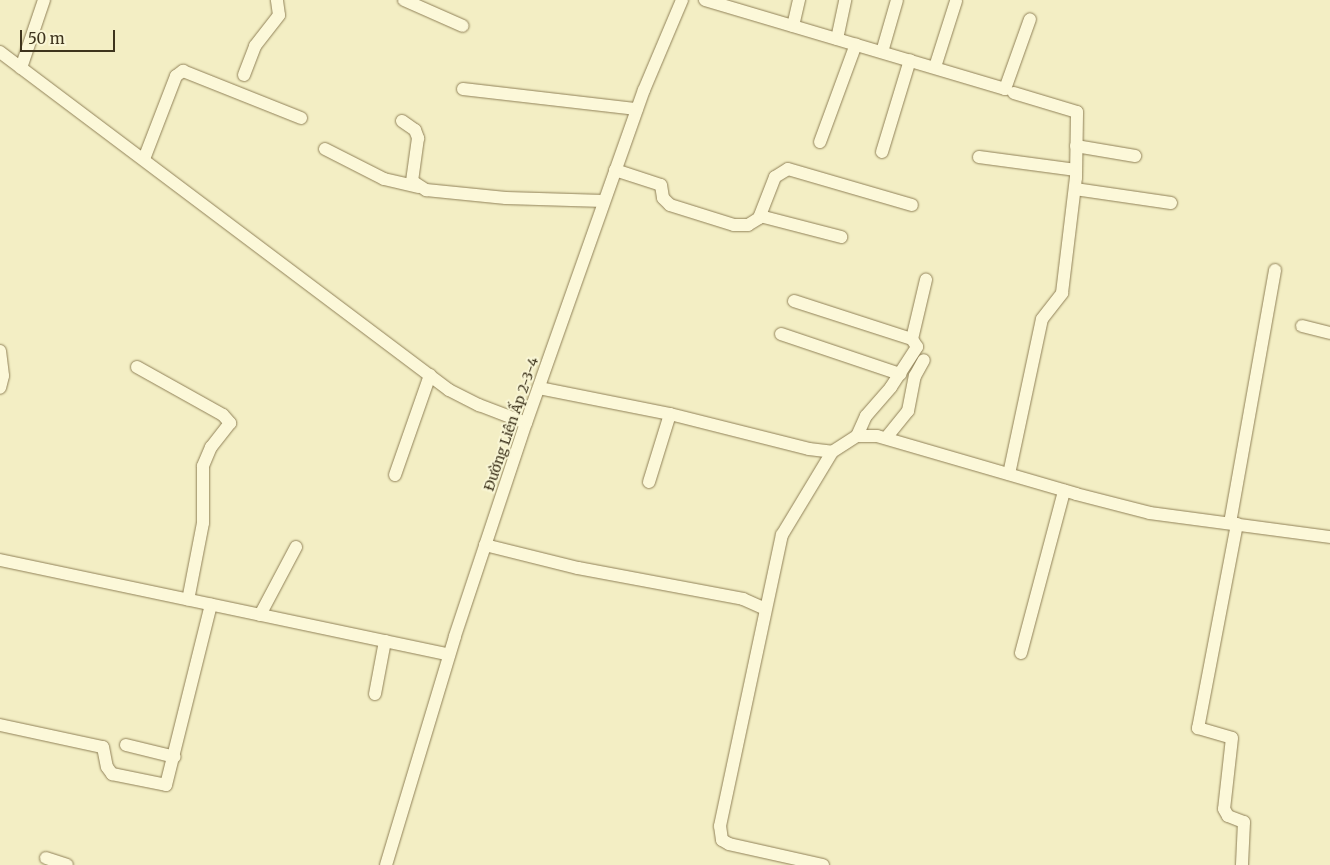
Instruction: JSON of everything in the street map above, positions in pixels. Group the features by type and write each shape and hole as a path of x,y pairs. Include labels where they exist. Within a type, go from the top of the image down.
{"street":[{"path":"21,68 44,0"},
{"path":"244,75 255,46 279,15 277,0"},
{"path":"404,0 463,26"},
{"name":"Đường Liên Ấp 2-3-4","path":"386,865 449,655 526,423 637,109 682,0"},
{"path":"705,0 1005,89 1030,20"},
{"path":"793,26 799,0"},
{"path":"836,39 846,0"},
{"path":"882,52 897,0"},
{"path":"936,67 956,1"},
{"path":"820,142 856,44"},
{"path":"0,52 430,375 479,406 526,423"},
{"path":"882,152 910,60"},
{"path":"144,159 175,79 183,71 301,118"},
{"path":"463,89 637,109"},
{"path":"1009,474 1042,319 1062,293 1075,189 1077,112 1014,93"},
{"path":"402,121 415,130 418,138 411,172 412,181 418,187"},
{"path":"1076,146 1135,156"},
{"path":"326,149 384,179 418,187 488,196 604,201"},
{"path":"979,157 1076,170"},
{"path":"615,170 661,186 663,198 670,205 734,225 748,225 760,216 775,177 788,169 912,205"},
{"path":"1075,189 1171,203"},
{"path":"760,216 841,237"},
{"path":"1242,865 1244,822 1228,816 1224,809 1232,738 1198,728 1234,524 1275,270"},
{"path":"912,339 926,280"},
{"path":"794,301 912,339 917,347 900,374 866,416 857,436 832,452 782,535 765,609 744,725 720,826 722,840 823,865"},
{"path":"1302,326 1330,333"},
{"path":"781,334 900,374"},
{"path":"0,351 3,376 0,388"},
{"path":"886,438 908,411 915,376 924,360"},
{"path":"137,367 223,415 230,423 211,447 203,466 203,523 188,600"},
{"path":"395,474 430,375"},
{"path":"539,388 670,414 832,452"},
{"path":"649,482 670,414"},
{"path":"857,436 886,438 1064,491 1150,513 1330,537"},
{"path":"1021,653 1064,491"},
{"path":"485,546 578,568 743,599 765,609"},
{"path":"260,615 296,547"},
{"path":"0,560 449,655"},
{"path":"0,725 103,747 107,767 112,774 166,785 175,757 211,605"},
{"path":"375,694 385,641"},
{"path":"126,745 175,757"},
{"path":"46,858 67,865"}]}
